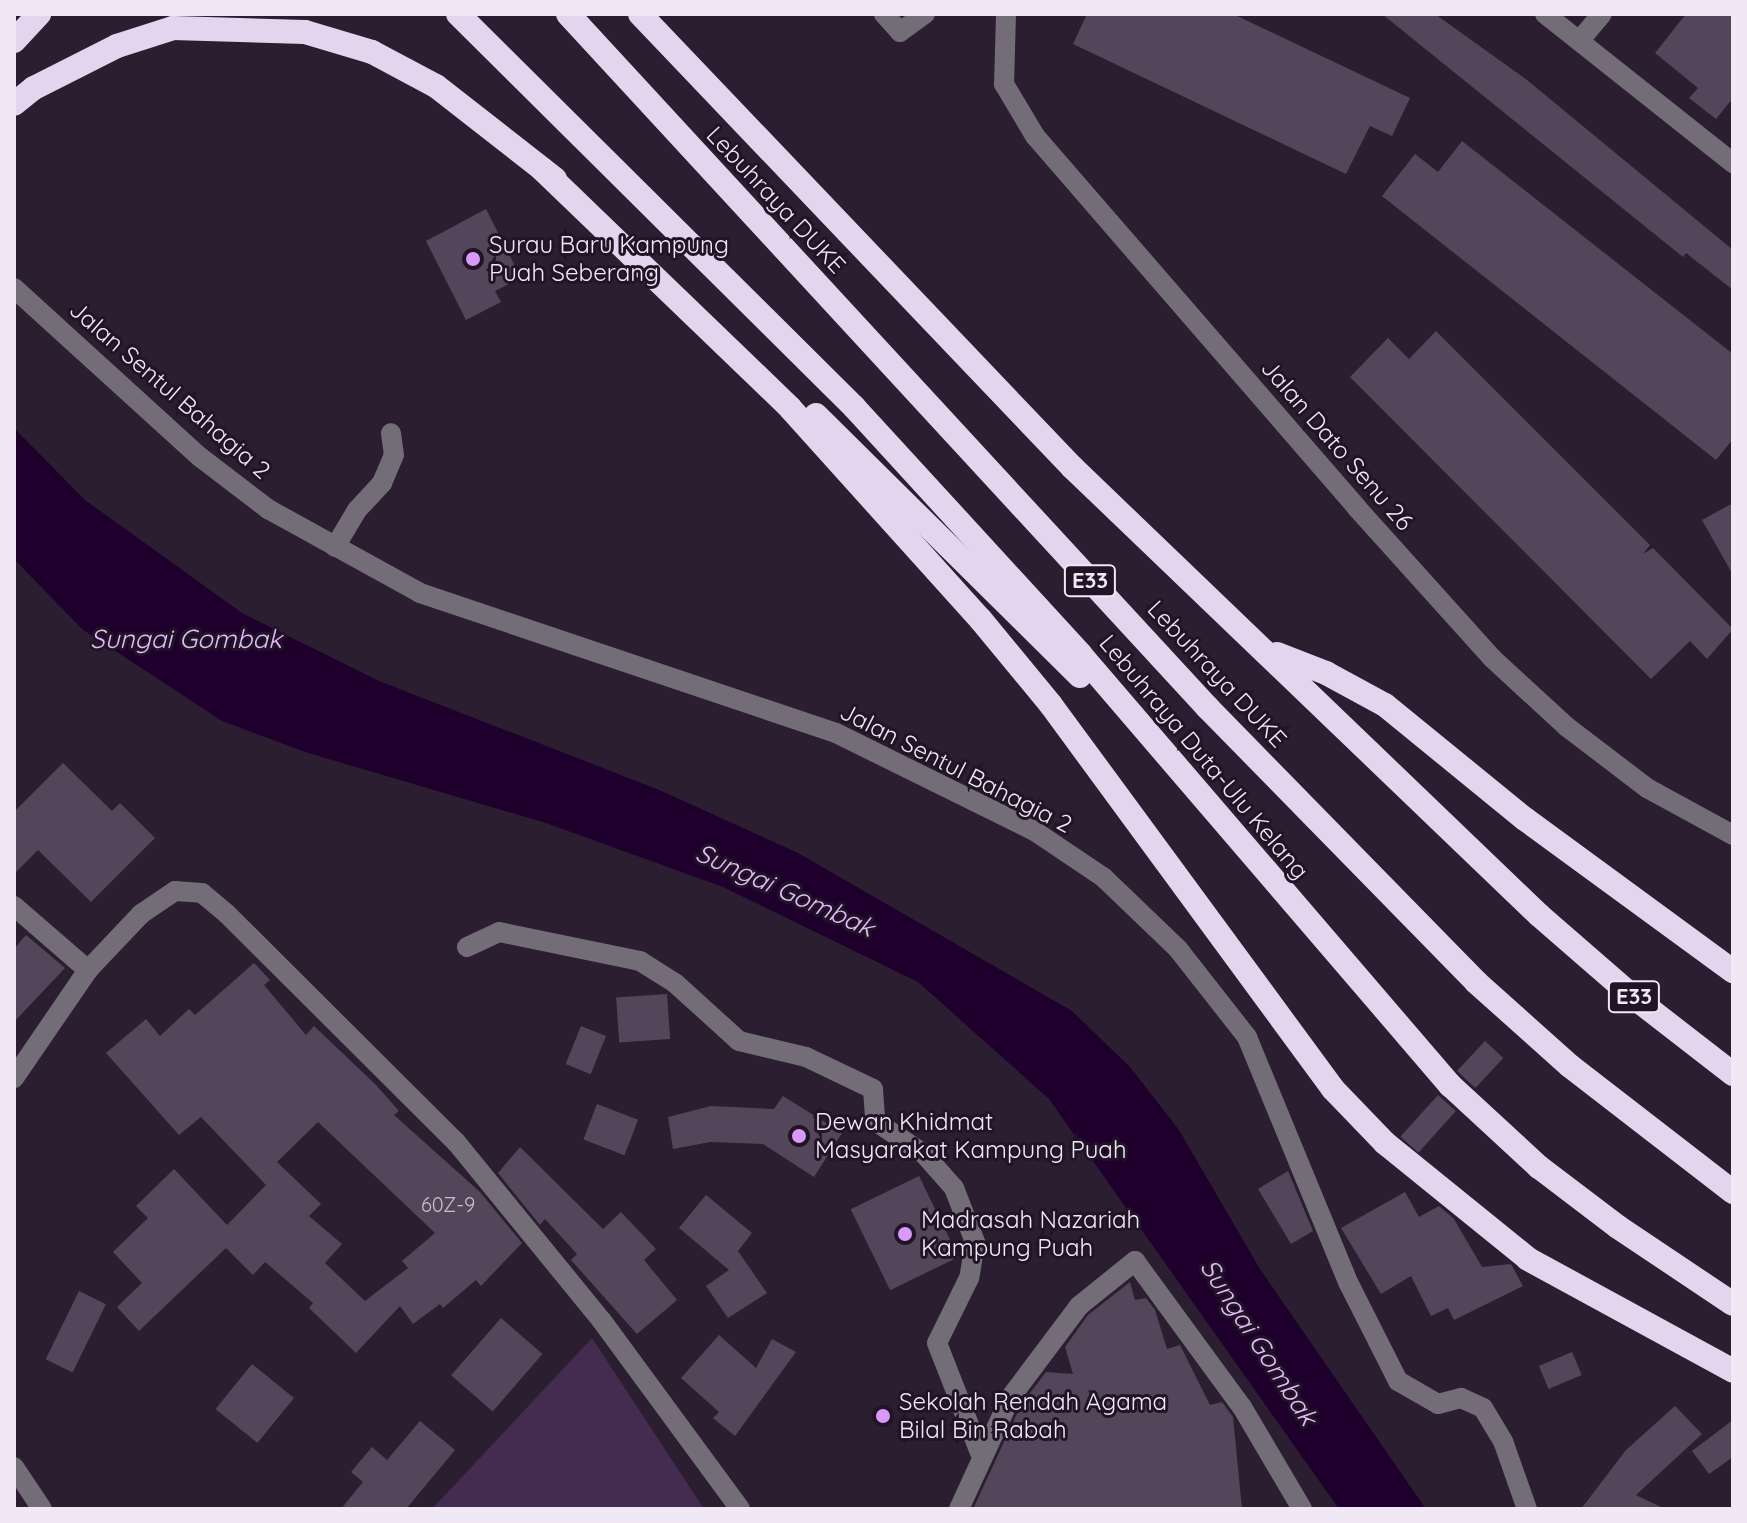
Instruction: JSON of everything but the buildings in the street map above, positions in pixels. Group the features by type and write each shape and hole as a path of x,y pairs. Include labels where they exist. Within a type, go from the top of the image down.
{"highway":[{"path":"14,41 39,14"},
{"path":"458,14 854,407 1010,592"},
{"name":"Lebuhraya DUKE","path":"568,14 1207,707 1476,982 1570,1066 1733,1192"},
{"name":"Lebuhraya DUKE","path":"640,14 1072,467 1268,651 1539,915 1631,995 1733,1074"},
{"path":"14,104 34,88 117,46 173,28 305,32 372,52 436,86 645,251 1010,592"},
{"path":"542,169 790,408 981,620 1051,705 1333,1089 1385,1143 1528,1259 1733,1371"},
{"name":"Lebuhraya Duta-Ulu Kelang","path":"1010,592 1171,764 1450,1085 1562,1184 1732,1302"},
{"path":"1268,651 1326,673 1385,705 1525,819 1733,971"}],"street":[{"path":"884,14 900,32 925,14"},
{"name":"Jalan Dato Senu 26","path":"1006,14 1004,84 1035,136 1357,508 1493,659 1567,727 1647,788 1733,835"},
{"path":"1545,14 1733,163"},
{"path":"1580,40 1602,14"},
{"name":"Jalan Sentul Bahagia 2","path":"14,288 200,457 268,509 420,593 479,616 836,733 1036,832 1103,877 1178,949 1247,1037 1349,1284 1398,1381 1438,1404 1461,1398 1483,1408 1503,1441 1527,1509"},
{"path":"335,547 357,510 382,483 394,455 391,433"},
{"path":"14,1078 88,970 141,914 175,891 202,893 456,1142 602,1321 739,1507"},
{"path":"14,906 88,970"},
{"path":"467,947 499,932 640,961 675,983 739,1041 806,1057 873,1089 875,1121 924,1154 954,1188 975,1242 969,1278 937,1343 980,1453"},
{"path":"959,1509 980,1453 1010,1398 1079,1306 1135,1261 1242,1407 1294,1507"},
{"path":"14,1467 42,1509"}],"shaded area":[{"path":"592,1338 704,1509 432,1509"}],"water":[{"name":"Sungai Gombak","path":"14,428 85,500 242,613 379,681 657,789 798,853 1072,1011 1130,1067 1179,1130 1260,1269 1426,1509 1339,1509 1049,1099 918,982 723,887 546,823 305,752 222,721 82,629 14,559"}],"place":[{"name":"Surau Baru Kampung Puah Seberang","path":"473,259"},
{"name":"Dewan Khidmat Masyarakat Kampung Puah","path":"799,1136"},
{"name":"Madrasah Nazariah Kampung Puah","path":"905,1234"},
{"name":"Sekolah Rendah Agama Bilal Bin Rabah","path":"883,1416"}]}
